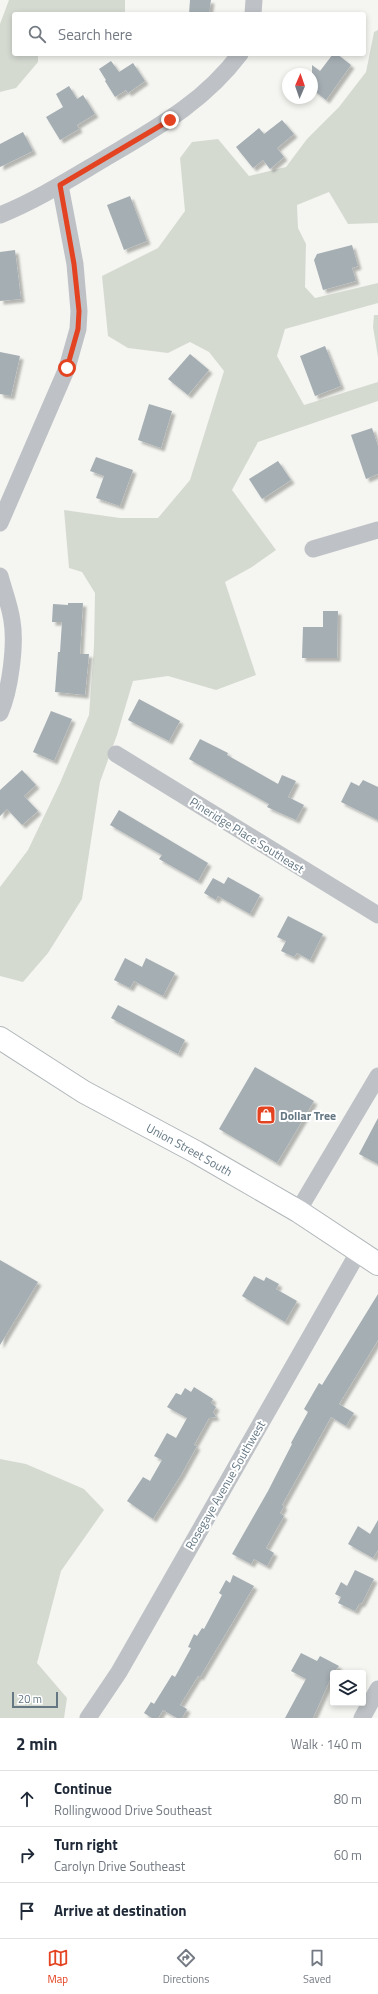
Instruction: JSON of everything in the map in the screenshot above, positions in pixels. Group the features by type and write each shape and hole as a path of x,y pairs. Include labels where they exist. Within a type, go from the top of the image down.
{"main road":[{"name":"Union Street South","path":"0,1038 84,1092 196,1152 298,1211 378,1264"}],"street":[{"path":"252,12 254,0"},
{"path":"0,215 30,202 170,120 195,102 224,75 238,56"},
{"path":"0,523 67,368 78,329 79,311 74,264 60,185"},
{"path":"313,548 378,530"},
{"path":"0,576 12,621 13,638 9,688 0,713"},
{"name":"Pineridge Place Southeast","path":"116,754 378,915"},
{"path":"298,1211 378,1076"},
{"name":"Rosegaye Avenue Southwest","path":"88,1718 119,1672 359,1251"},
{"path":"362,1718 378,1690"}],"shaded area":[{"path":"9,0 125,0 125,12 12,12 12,56 38,56 38,62 16,88 0,92 0,24"},
{"path":"378,30 378,223 348,224 329,192 297,205 298,228 306,244 305,287 315,298 378,283 378,303 285,329 277,356 304,405 378,382 378,401 258,442 232,490 276,550 252,567 225,582 256,675 216,690 168,676 133,681 117,735 100,782 82,899 48,953 23,982 0,976 0,887 28,850 60,783 89,715 94,646 95,593 82,572 69,568 64,510 120,518 158,518 190,480 224,371 209,352 190,342 168,353 128,348 108,336 102,276 158,248 185,211 180,158 192,142 218,139 249,176 286,167 307,139 339,107 366,72 374,32"},
{"path":"374,315 378,315 378,357 373,327"},
{"path":"0,1459 26,1464 84,1489 104,1510 61,1571 37,1663 67,1698 64,1718 0,1718"}],"building":[{"path":"190,0 211,0 209,12 189,12"},
{"path":"331,56 340,56 351,65 326,100 318,94 318,70 320,71"},
{"path":"111,61 119,72 133,63 145,81 128,93 126,90 115,97 99,69"},
{"path":"69,86 77,99 83,95 95,114 77,125 79,129 60,140 46,117 63,107 56,94"},
{"path":"282,120 294,134 277,148 284,157 270,169 263,160 253,168 236,147 259,128 264,134"},
{"path":"23,132 33,151 0,167 0,144"},
{"path":"130,196 147,241 124,250 107,205"},
{"path":"352,245 358,266 352,268 356,281 323,290 314,260 317,254"},
{"path":"15,250 21,299 0,301 0,252"},
{"path":"325,346 341,386 315,396 300,356"},
{"path":"0,352 20,356 11,396 0,394"},
{"path":"190,354 209,370 188,395 168,379"},
{"path":"149,404 172,411 161,448 138,440"},
{"path":"372,428 378,446 378,474 366,479 351,435"},
{"path":"96,457 133,470 120,506 96,498 104,476 90,471"},
{"path":"278,461 291,480 262,499 249,479"},
{"path":"68,603 83,603 80,654 89,654 85,695 55,692 62,622 52,622 53,604 68,605"},
{"path":"323,611 338,611 337,658 302,658 303,627 323,627"},
{"path":"139,699 180,721 169,741 128,720"},
{"path":"51,711 72,719 54,761 33,752"},
{"path":"200,739 228,753 227,755 278,784 282,775 296,781 288,797 304,805 296,820 267,807 269,804 189,759"},
{"path":"22,770 36,785 24,796 38,811 22,825 7,809 0,816 0,790"},
{"path":"363,780 378,787 378,820 341,802 351,782 359,786"},
{"path":"119,810 208,863 198,881 159,859 162,855 110,825"},
{"path":"228,877 260,895 250,914 218,896 216,900 204,893 213,878 224,884"},
{"path":"288,916 323,934 310,960 297,953 294,957 281,951 286,941 277,937"},
{"path":"125,958 142,967 146,958 175,973 163,996 134,981 130,988 114,980"},
{"path":"118,1005 185,1040 178,1054 111,1018"},
{"name":"Dollar Tree","path":"255,1067 314,1101 277,1163 219,1129"},
{"path":"378,1118 378,1164 359,1154"},
{"path":"0,1260 38,1282 0,1345"},
{"path":"254,1276 264,1281 266,1277 279,1284 276,1289 297,1301 285,1322 242,1296"},
{"path":"378,1294 378,1340 339,1404 354,1413 346,1426 331,1417 282,1505 284,1506 280,1513 284,1516 266,1548 274,1553 267,1566 254,1559 251,1564 232,1554 268,1491 308,1412 304,1409 319,1383 322,1385"},
{"path":"194,1387 213,1399 211,1403 216,1407 213,1412 216,1417 209,1418 194,1445 197,1446 181,1475 153,1519 127,1501 143,1477 150,1481 162,1460 154,1456 167,1433 176,1438 187,1418 167,1407 176,1393 181,1395 185,1388 191,1392"},
{"path":"378,1520 378,1550 373,1558 348,1544 358,1526 370,1534"},
{"path":"355,1570 374,1579 362,1603 359,1604 355,1611 338,1603 341,1597 335,1594 341,1582 347,1586"},
{"path":"233,1575 254,1586 200,1677 198,1676 180,1705 187,1709 182,1718 177,1718 163,1710 158,1718 152,1718 144,1713 151,1702 154,1704 172,1675 175,1677 191,1648 188,1647 194,1634 197,1636 202,1628 204,1629 222,1595 219,1593 226,1580 230,1583"},
{"path":"301,1653 317,1661 320,1656 339,1666 336,1670 330,1670 330,1680 313,1718 285,1718 306,1679 291,1671"}],"place":[{"name":"Dollar Tree","path":"266,1115"}],"route":[{"path":"67,368 78,329 79,311 74,264 60,185 170,120"}]}
